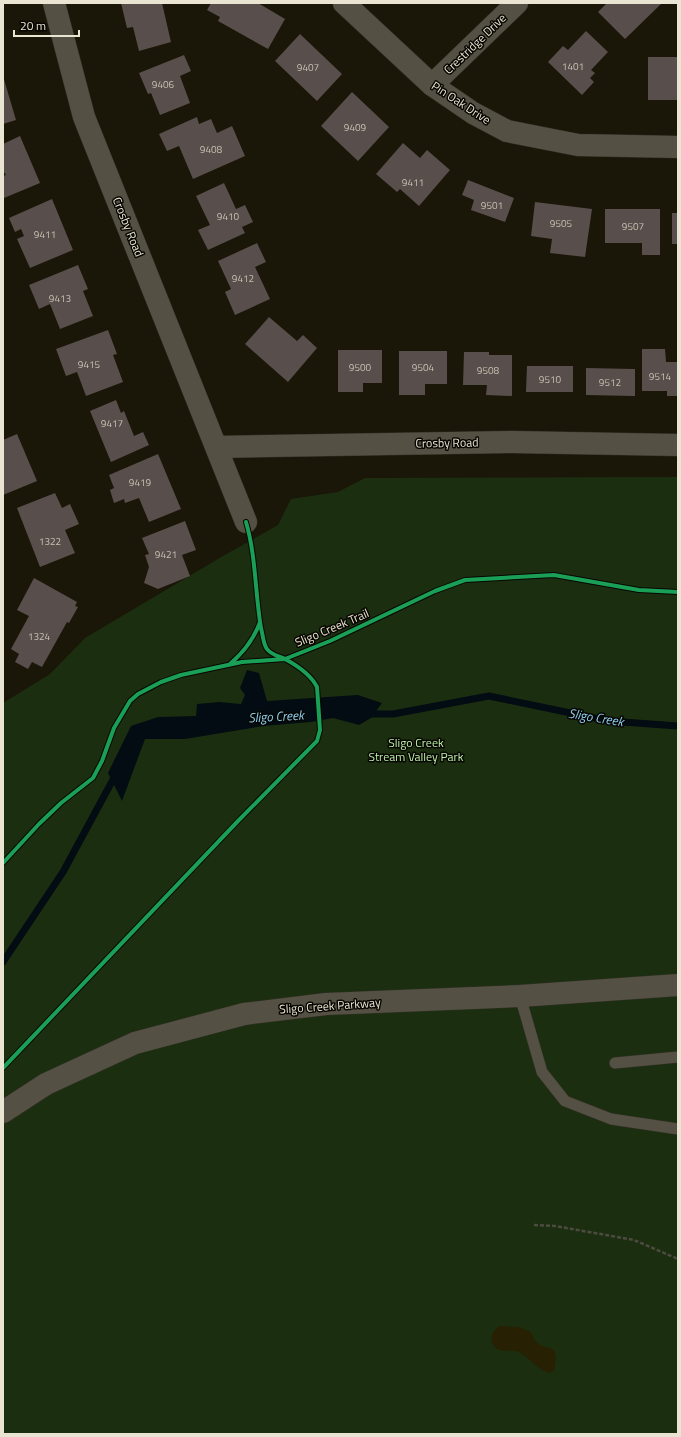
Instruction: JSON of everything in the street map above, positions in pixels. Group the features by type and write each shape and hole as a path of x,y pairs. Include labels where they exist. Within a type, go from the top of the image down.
{"street":[{"name":"Crosby Road","path":"54,3 84,117 246,522"},
{"name":"Pin Oak Drive","path":"344,3 432,85 473,114 507,131 578,145 678,147"},
{"name":"Crestridge Drive","path":"432,85 517,3"},
{"name":"Crosby Road","path":"216,447 512,442 678,445"},
{"name":"Sligo Creek Parkway","path":"3,1112 46,1084 135,1043 244,1014 326,1004 520,996 678,985"}],"lane":[{"path":"520,996 542,1072 566,1101 611,1120 678,1129"},
{"path":"615,1063 678,1057"}],"path":[{"path":"534,1225 555,1226 634,1240 678,1259"}],"green space":[{"name":"Sligo Creek Stream Valley Park","path":"678,477 678,1434 3,1434 3,703 50,674 85,638 278,525 291,499 338,492 365,478"}],"sand":[{"path":"499,1326 519,1327 531,1332 533,1337 540,1345 554,1350 556,1357 554,1370 550,1373 537,1367 527,1357 519,1352 497,1349 492,1342 492,1335"}],"water":[{"path":"247,670 259,673 267,701 358,695 382,703 371,718 359,725 333,718 311,722 263,726 185,739 145,739 122,801 108,773 131,726 158,717 196,716 197,704 219,702 241,704 245,695 240,688"}],"building":[{"path":"121,3 162,3 171,42 139,51 133,27 127,28"},
{"path":"211,3 258,3 285,19 268,49 218,21 220,17 207,10"},
{"path":"607,3 662,3 625,39 598,12"},
{"path":"586,31 608,52 591,70 595,73 590,78 594,82 582,95 548,62 563,46 568,50"},
{"path":"300,34 342,74 317,101 275,61"},
{"path":"184,55 191,71 180,76 190,103 160,115 151,93 148,94 139,73"},
{"path":"648,57 678,57 678,100 648,100"},
{"path":"3,76 16,120 3,124"},
{"path":"352,92 389,127 358,161 321,126"},
{"path":"197,117 199,124 211,119 217,133 232,126 245,156 193,179 179,146 167,151 159,134"},
{"path":"20,136 40,183 4,198 3,176 6,175 3,171 3,144"},
{"path":"403,143 420,158 427,150 450,170 419,206 400,189 397,192 376,174"},
{"path":"468,180 514,198 505,222 471,210 474,200 462,195"},
{"path":"224,183 236,209 245,205 253,222 242,227 245,233 208,250 198,230 210,225 196,196"},
{"path":"52,199 73,250 30,268 17,239 24,236 21,229 15,232 9,218"},
{"path":"535,202 592,209 585,257 550,253 552,239 531,236"},
{"path":"605,209 660,209 660,255 642,255 642,243 605,243"},
{"path":"672,213 678,213 678,244 672,244"},
{"path":"257,243 266,262 255,267 270,299 235,315 225,292 231,289 218,261"},
{"path":"78,265 88,289 83,291 93,316 60,329 50,304 39,309 29,285"},
{"path":"269,317 297,341 303,335 317,348 288,382 245,344"},
{"path":"108,330 117,354 113,355 123,382 86,396 77,372 66,376 56,349"},
{"path":"642,349 665,349 666,362 678,362 678,396 667,396 667,391 642,391"},
{"path":"338,350 382,350 382,383 363,383 363,392 338,392"},
{"path":"399,351 447,351 447,384 425,384 425,395 399,395"},
{"path":"464,352 489,352 489,355 512,355 512,396 486,395 487,385 463,385"},
{"path":"527,366 573,366 573,392 526,392"},
{"path":"586,368 635,369 635,396 586,395"},
{"path":"116,400 121,413 124,411 134,436 143,432 149,445 111,462 90,411"},
{"path":"17,434 37,481 3,495 3,440"},
{"path":"158,454 181,509 149,522 139,498 125,503 124,499 114,503 110,490 114,488 109,475"},
{"path":"55,493 62,508 70,504 79,524 65,530 75,553 40,567 17,508"},
{"path":"185,521 196,550 182,555 190,576 158,589 144,583 149,567 145,555 149,554 142,538"},
{"path":"34,578 77,602 75,606 78,607 69,623 67,622 42,667 32,662 28,669 15,662 19,654 11,649 29,616 17,610"}],"waterway":[{"name":"Sligo Creek","path":"365,714 393,714 489,696 609,721 678,726"},
{"name":"Sligo Creek","path":"3,962 63,872 116,774"}],"cycle path":[{"path":"3,1068 238,821 317,741 320,730 317,687 304,671 285,659 271,653 265,645 259,615 252,548 246,522"},
{"name":"Sligo Creek Trail","path":"3,863 39,824 61,803 93,778 102,761 114,728 130,701 138,694 161,682 181,675 242,662 285,659 330,641 435,591 465,580 554,575 639,590 678,592"},
{"path":"230,664 248,645 260,622"}]}
